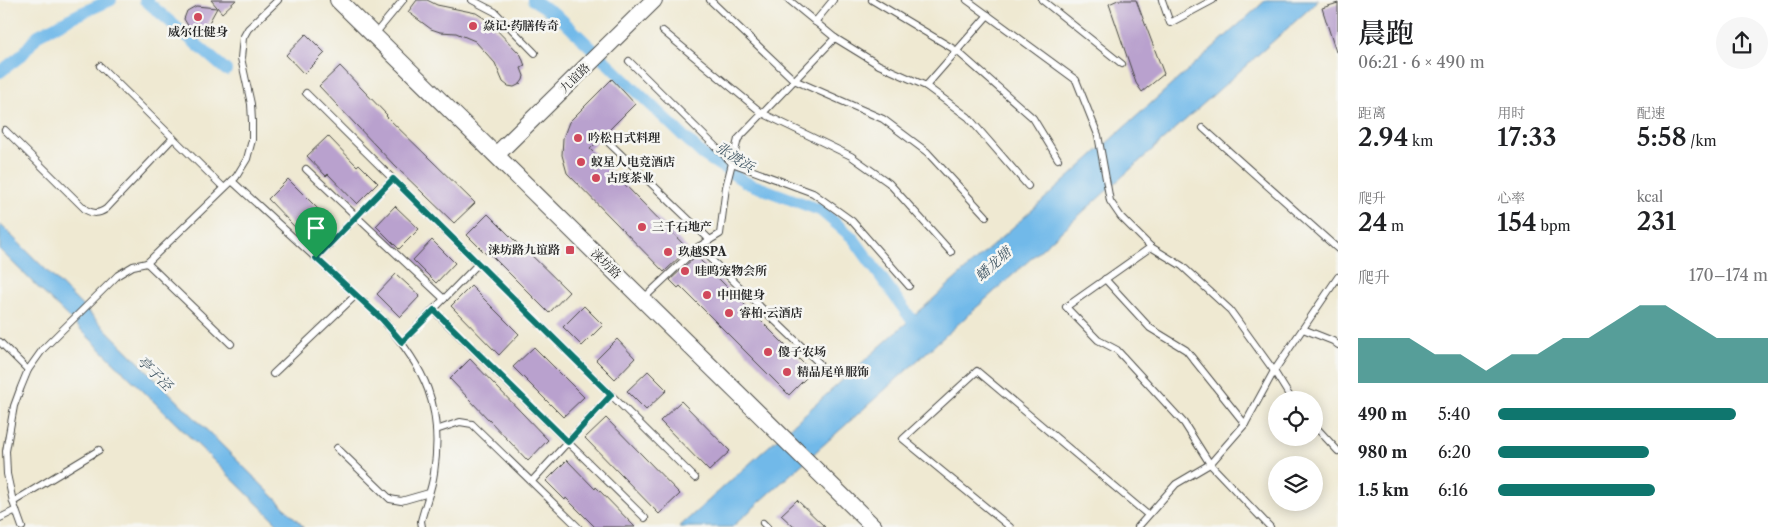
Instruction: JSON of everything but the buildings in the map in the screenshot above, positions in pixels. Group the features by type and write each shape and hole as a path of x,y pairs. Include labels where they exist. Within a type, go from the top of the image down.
{"street":[{"name":"涞坊路","path":"338,0 874,527"},
{"name":"九谊路","path":"496,155 654,0"}],"lane":[{"path":"22,527 12,502 7,474 6,451 14,406 28,370 43,349 118,274 133,266 147,263 232,180 247,159 252,140 251,104 242,58 243,38 248,29 278,0"},
{"path":"374,35 403,0"},
{"path":"472,0 495,12 535,53"},
{"path":"710,0 794,80 882,119 927,152 986,216"},
{"path":"789,0 835,38 879,65 926,86 968,117 1028,186"},
{"path":"815,22 833,0"},
{"path":"872,0 957,51 1033,118 1058,159"},
{"path":"967,0 1076,80 1098,135 1110,201 1121,217 1151,247 1182,266 1230,310 1286,391"},
{"path":"1042,0 1122,64"},
{"path":"1162,0 1170,23 1214,0"},
{"path":"926,86 988,15"},
{"path":"663,31 762,114 851,156 889,183 951,252"},
{"path":"642,299 698,247 720,234 726,187 738,139 835,38"},
{"path":"629,61 732,163 813,193 852,221 909,286"},
{"path":"100,66 224,188"},
{"path":"306,93 695,478"},
{"path":"1203,128 1338,249"},
{"path":"5,130 92,214 100,213 106,209 173,138"},
{"path":"607,141 710,240"},
{"path":"306,169 444,299"},
{"path":"316,258 393,179"},
{"path":"232,180 382,319 402,342 422,374 435,408 436,430 434,474 421,521 422,527"},
{"path":"698,247 819,363"},
{"path":"1151,247 1066,307 1098,340 1117,350 1184,423 1210,464 1270,527"},
{"path":"147,263 231,344"},
{"path":"402,342 478,264"},
{"path":"1138,527 1176,484 1210,464 1245,424 1274,371 1338,277"},
{"path":"1105,279 1150,328 1186,350 1245,424"},
{"path":"274,374 356,295"},
{"path":"434,310 645,518"},
{"path":"1303,329 1333,340 1338,345"},
{"path":"0,342 28,370"},
{"path":"1010,527 903,439 977,371 1148,515"},
{"path":"532,481 611,395"},
{"path":"436,430 460,422 472,424 578,527"},
{"path":"1323,435 1338,451"},
{"path":"337,448 390,499 401,501 429,493"},
{"path":"12,502 99,450"},
{"path":"0,518 16,510"}],"water":[{"name":"蟠龙塘","path":"1266,0 1319,0 732,527 679,527"},
{"path":"0,224 304,527 281,527 0,250"}],"waterway":[{"path":"0,72 22,55 38,35 111,0"},
{"path":"145,0 226,70"},
{"name":"张渡浜","path":"533,0 557,15 702,154 747,183 820,210 853,238 919,330"}],"place":[{"name":"威尔仕健身","path":"198,17"},
{"name":"焱记·药膳传奇","path":"473,26"},
{"name":"吟松日式料理","path":"578,138"},
{"name":"蚁星人电竞酒店","path":"581,162"},
{"name":"古度茶业","path":"596,178"},
{"name":"三千石地产","path":"642,227"},
{"name":"涞坊路九谊路","path":"570,250"},
{"name":"玖越SPA","path":"668,252"},
{"name":"哇呜宠物会所","path":"685,271"},
{"name":"中田健身","path":"707,295"},
{"name":"睿柏·云酒店","path":"729,313"},
{"name":"傻子农场","path":"768,352"},
{"name":"精品尾单服饰","path":"787,372"}],"route":[{"path":"393,179 611,395 568,442 434,310 402,342 382,319 316,258 393,179"}],"water label":[{"name":"亭子泾","path":"155,373"}]}
